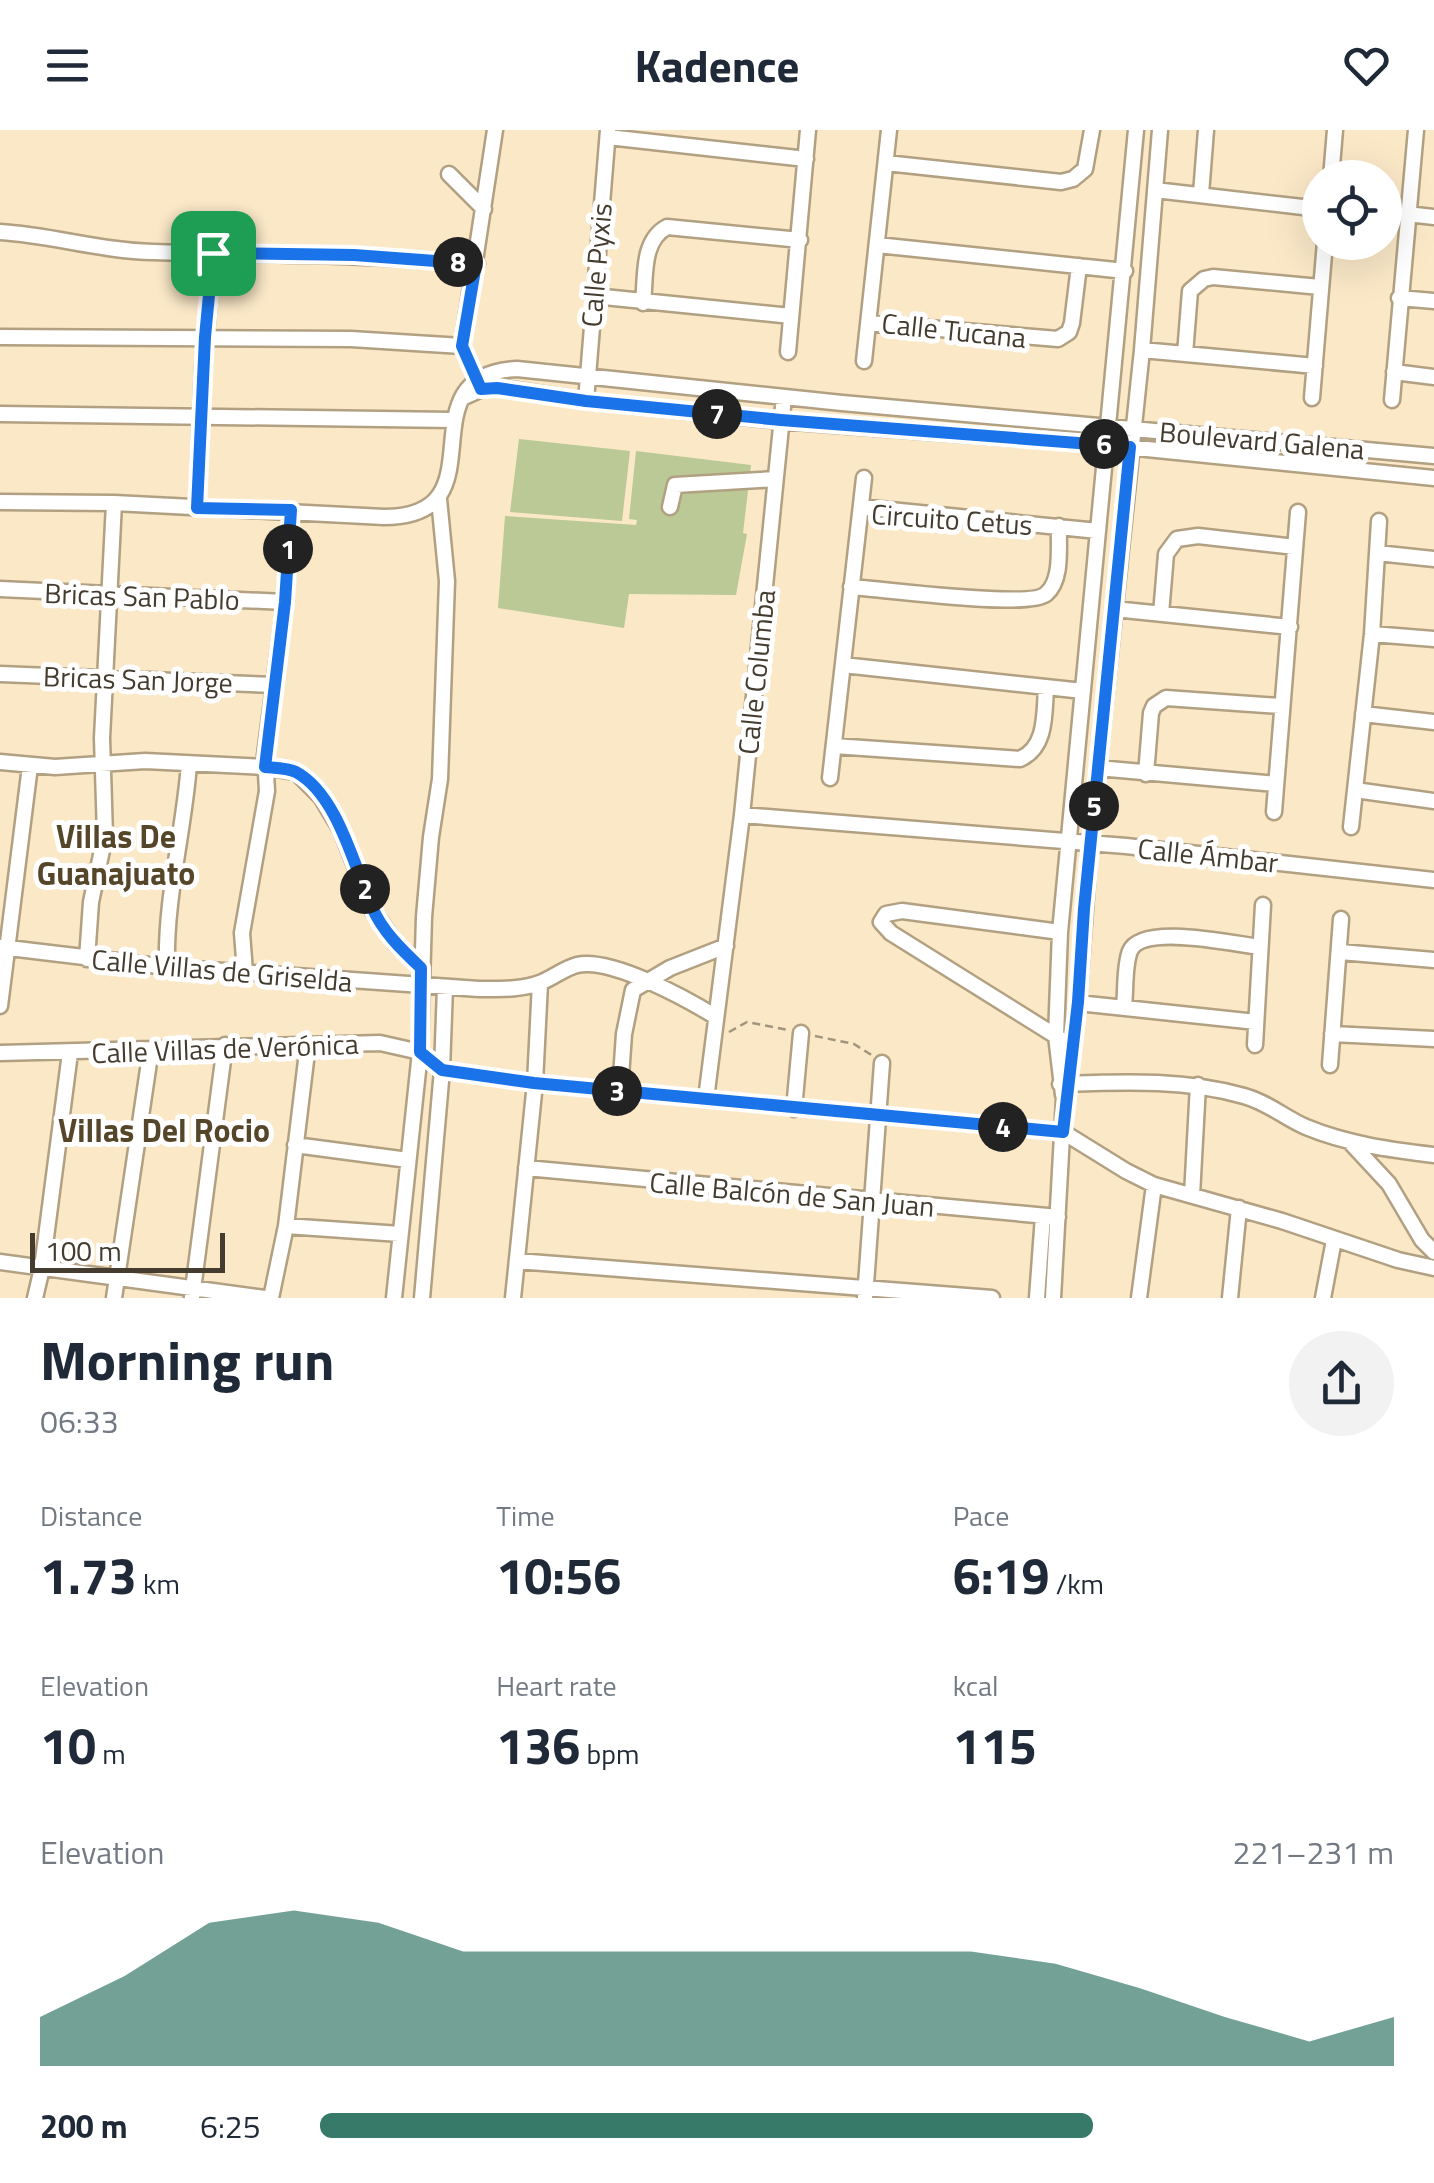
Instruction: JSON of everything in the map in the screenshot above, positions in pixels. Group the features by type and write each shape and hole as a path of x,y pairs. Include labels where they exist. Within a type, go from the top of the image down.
{"street":[{"path":"394,1298 420,1052 421,968 431,838 440,779 447,581 439,499 450,466 454,420 464,397 485,385 462,346 495,130"},
{"path":"788,352 808,130"},
{"name":"Calle Tucana","path":"889,130 869,323 1058,340 1069,332 1072,323 1078,266"},
{"path":"886,163 1060,182 1073,180 1085,169 1092,130"},
{"path":"1037,1298 1063,1132 1064,1083 1056,1036 1060,932 1136,130"},
{"path":"1064,1083 1078,1002 1160,130"},
{"path":"1201,194 1206,130"},
{"path":"1324,130 1335,131 1333,160"},
{"path":"608,134 653,136 806,159"},
{"name":"Calle Pyxis","path":"586,401 608,134"},
{"path":"1392,400 1416,135 1434,142"},
{"path":"449,174 484,209"},
{"path":"1155,190 1302,207"},
{"path":"1407,214 1434,218"},
{"path":"643,303 648,249 656,234 667,227 800,240"},
{"path":"0,232 54,236 109,249 354,255 476,264"},
{"path":"877,244 1125,271"},
{"path":"197,508 213,253"},
{"path":"1312,398 1323,260"},
{"path":"1185,354 1190,292 1204,279 1223,276 1320,288"},
{"path":"594,296 792,316"},
{"path":"1399,298 1434,302"},
{"path":"864,361 869,323"},
{"path":"0,337 351,339 462,346"},
{"path":"1142,350 1315,366"},
{"name":"Boulevard Galena","path":"1434,456 784,397 538,370 493,371 485,385 586,401 1107,444 1434,478"},
{"path":"1394,372 1434,377"},
{"name":"Calle Columba","path":"706,1098 742,815 784,397"},
{"path":"0,414 454,420"},
{"path":"861,507 864,478"},
{"path":"670,508 675,485 775,479"},
{"path":"0,502 114,503 401,517 416,514 439,499"},
{"path":"87,958 91,902 105,836 102,764 114,503"},
{"name":"Circuito Cetus","path":"830,778 861,507 1098,531"},
{"path":"245,972 242,934 267,791 265,767 285,602 291,510"},
{"path":"1274,812 1298,512"},
{"path":"1351,827 1380,521"},
{"name":"Circuito Cetus","path":"851,587 1002,600 1040,598 1055,581 1059,526"},
{"path":"1160,614 1166,554 1177,539 1198,536 1295,547"},
{"path":"1377,553 1434,559"},
{"name":"Bricas San Pablo","path":"0,589 285,602"},
{"path":"1114,609 1290,627"},
{"path":"1372,634 1434,639"},
{"path":"844,665 1083,692"},
{"name":"Bricas San Jorge","path":"0,674 275,684"},
{"path":"834,746 1020,759 1032,754 1038,745 1046,688"},
{"path":"1146,774 1152,713 1154,706 1166,698 1280,706"},
{"path":"1363,714 1434,722"},
{"path":"0,762 30,766 144,761 296,772 321,797 347,843 373,911 396,944 421,968"},
{"path":"167,967 173,864 185,810 189,764"},
{"path":"0,1006 3,947 30,766"},
{"path":"1098,768 1276,784"},
{"path":"1355,790 1434,801"},
{"name":"Calle Ámbar","path":"742,815 1090,844 1434,880"},
{"path":"1255,1046 1263,905"},
{"path":"1060,932 902,912 882,918 882,926 891,934 1073,1046"},
{"path":"1330,1064 1342,919"},
{"path":"1124,1006 1129,952 1142,939 1161,936 1260,947"},
{"path":"620,1091 630,997 643,982 694,956 726,946"},
{"name":"Calle Villas de Griselda","path":"3,947 167,967 420,986 524,988 580,964 618,970 680,995 716,1018"},
{"path":"1340,952 1434,960"},
{"path":"513,1298 540,983"},
{"path":"422,1298 442,1070 445,986"},
{"path":"1078,1002 1256,1022"},
{"path":"794,1108 802,1033"},
{"path":"1332,1034 1434,1039"},
{"name":"Calle Villas de Verónica","path":"0,1053 380,1043 420,1052 442,1070"},
{"path":"0,1262 192,1294 268,1298 286,1226 308,1044"},
{"path":"192,1294 225,1046"},
{"path":"114,1298 151,1048"},
{"path":"35,1298 70,1053"},
{"path":"866,1292 882,1063"},
{"path":"442,1070 534,1083 1063,1132 1154,1184 1434,1268"},
{"path":"1064,1083 1198,1085 1251,1097 1304,1126 1350,1141 1434,1155"},
{"path":"1192,1196 1198,1085"},
{"path":"1350,1141 1390,1184 1422,1240 1434,1252"},
{"path":"295,1145 408,1160"},
{"name":"Calle Balcón de San Juan","path":"526,1168 1050,1217"},
{"path":"1139,1298 1154,1184"},
{"path":"1230,1298 1239,1208"},
{"path":"1050,1217 1053,1298"},
{"path":"286,1226 400,1234"},
{"path":"1322,1298 1334,1240"},
{"path":"517,1261 866,1292 992,1298"}],"green space":[{"path":"519,439 630,451 622,521 510,512"},
{"path":"636,451 751,465 743,533 747,534 736,595 629,594 624,628 498,608 505,516 636,525 637,520 629,519"}],"district":[{"name":"Villas De Guanajuato","path":"116,854"},
{"name":"Villas Del Rocio","path":"164,1130"}],"route":[{"path":"213,253 354,255 476,264 462,346 481,389 781,420 1130,447 1063,1132 534,1083 442,1070 420,1052 421,968 396,944 373,911 353,856 321,797 296,772 265,767 285,602 291,510 197,508 213,253"}]}
